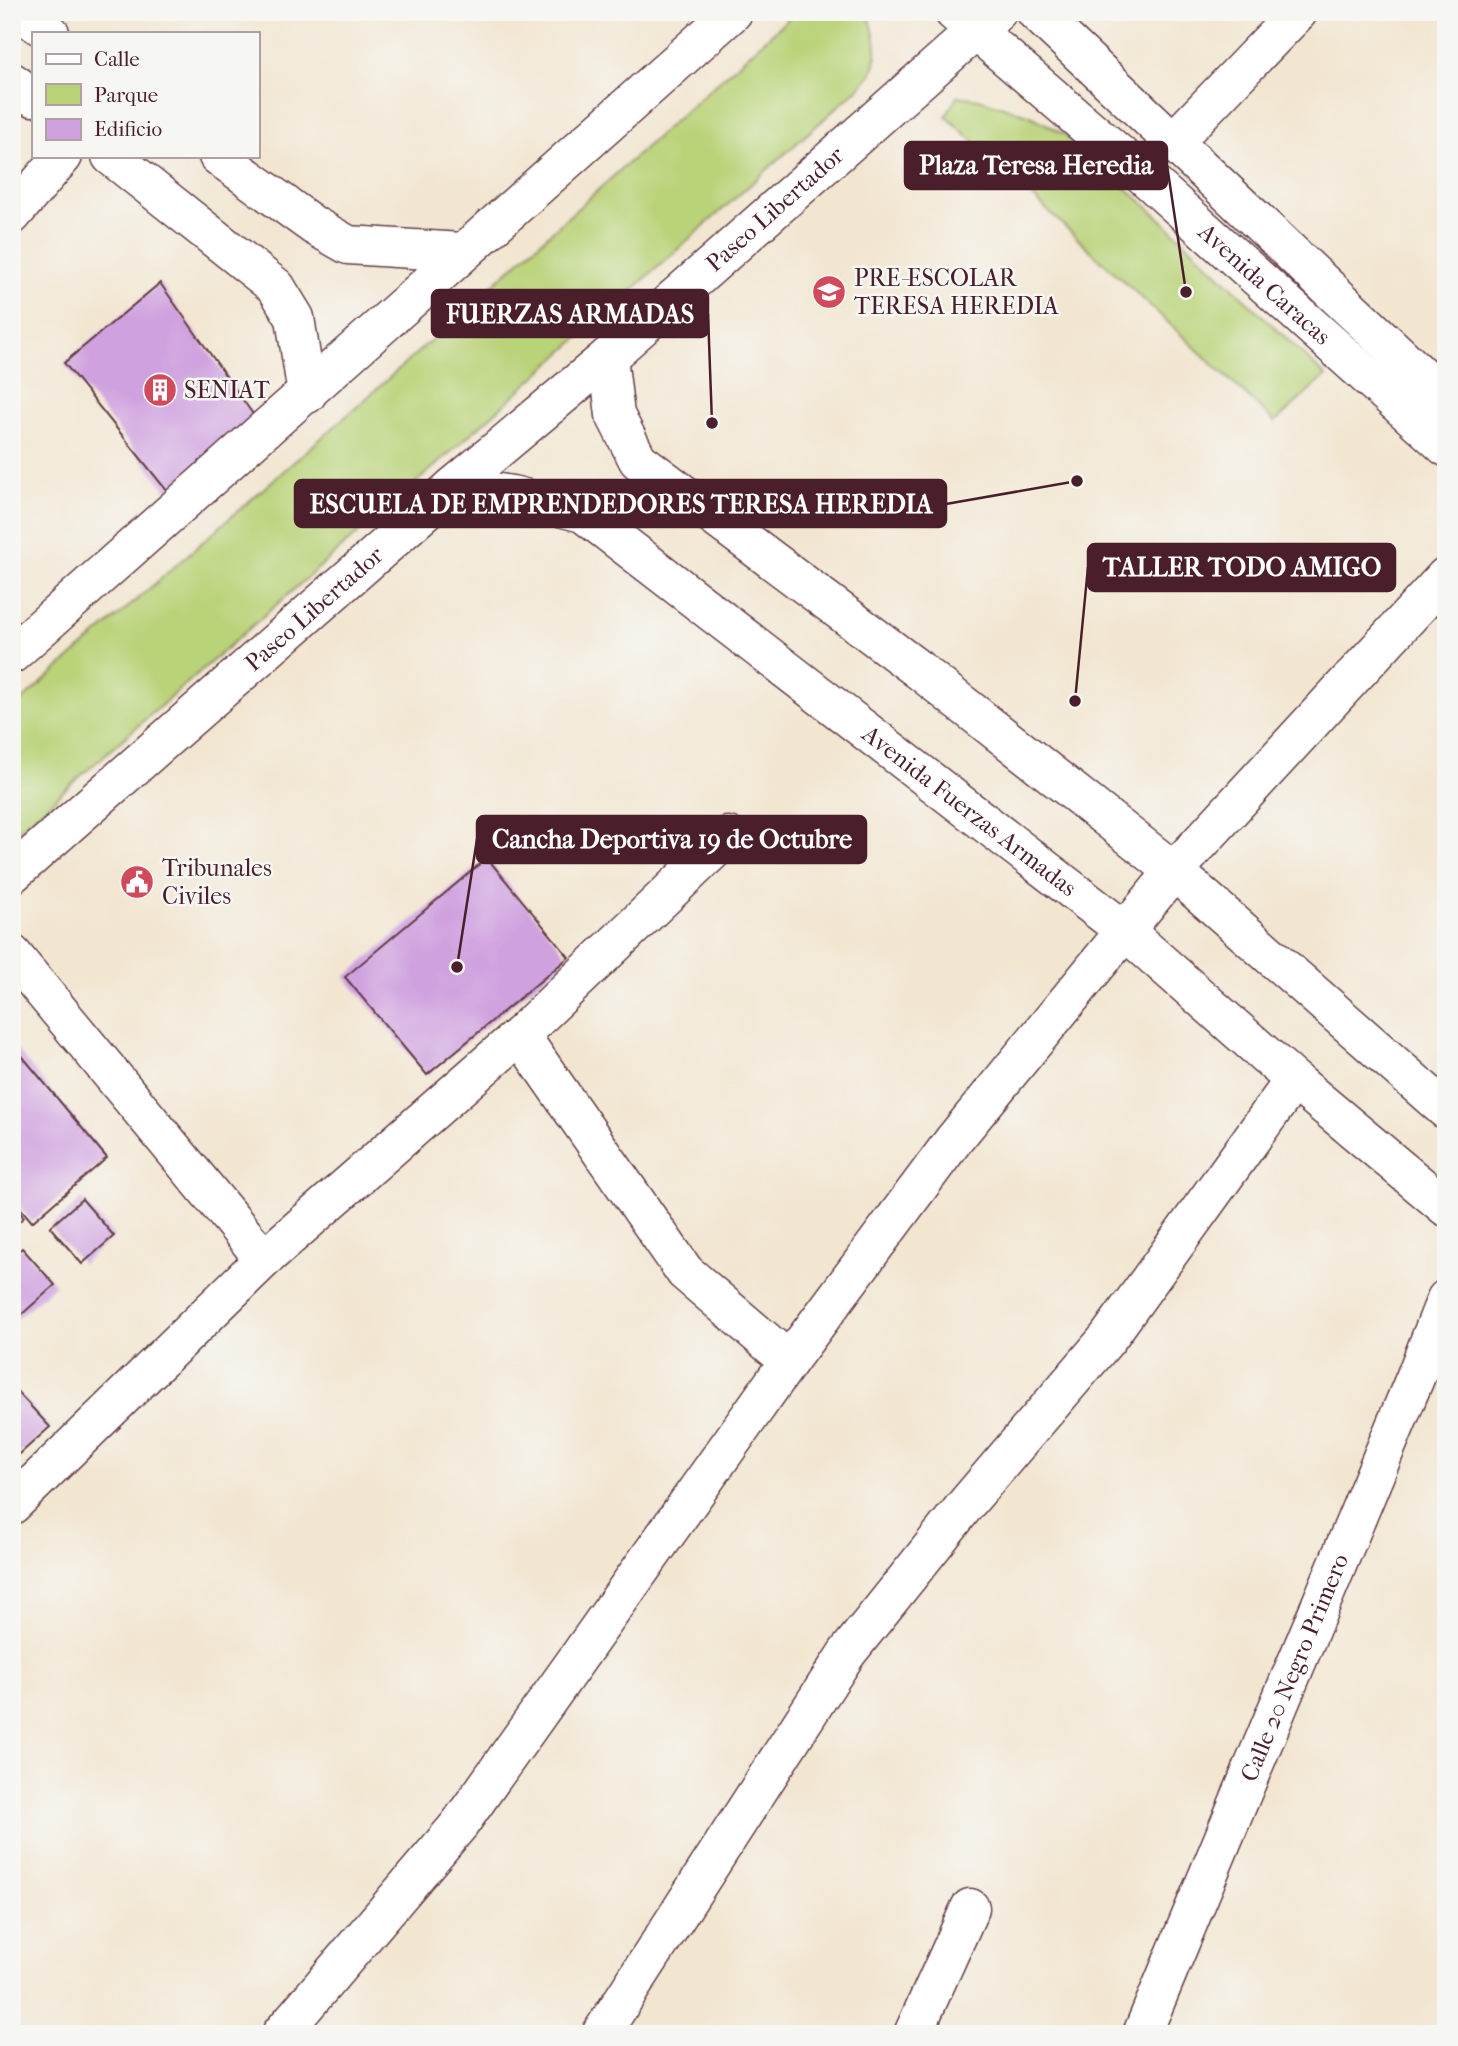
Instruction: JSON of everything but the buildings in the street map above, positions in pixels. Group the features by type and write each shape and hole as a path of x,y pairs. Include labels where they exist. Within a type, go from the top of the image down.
{"street":[{"path":"22,12 49,32"},
{"path":"12,654 733,12"},
{"name":"Avenida Caracas","path":"1036,12 1446,399"},
{"path":"1173,142 1298,12"},
{"name":"Avenida Caracas","path":"975,19 1142,174 1446,447"},
{"name":"Paseo Libertador","path":"12,874 454,486 608,357 975,19"},
{"path":"12,82 32,96"},
{"path":"12,215 61,158"},
{"path":"114,158 276,287 295,318 307,394"},
{"path":"221,158 313,225 348,245 462,252"},
{"path":"608,357 615,415 638,460 919,670 1174,871 1446,1110"},
{"name":"Avenida Fuerzas Armadas","path":"454,486 512,495 583,513 1124,930 1294,1080 1446,1207"},
{"path":"281,2034 459,1825 789,1361 953,1141 1174,871 1446,576"},
{"path":"12,1505 264,1259 520,1035 728,836"},
{"path":"12,954 264,1259"},
{"path":"520,1035 685,1272 789,1361"},
{"path":"600,2034 847,1653 967,1503 1107,1339 1294,1080"},
{"name":"Calle 20 Negro Primero","path":"1142,2034 1446,1299"},
{"path":"913,2034 970,1908"}],"green space":[{"path":"796,12 865,12 874,32 876,58 872,72 862,85 436,465 12,836 12,709 359,405"},
{"path":"957,96 979,99 1031,116 1064,134 1149,208 1326,376 1275,422 946,116"}],"place":[{"name":"PRE-ESCOLAR TERESA HEREDIA","path":"829,292"},
{"name":"Plaza Teresa Heredia","path":"1186,292"},
{"name":"SENIAT","path":"160,390"},
{"name":"FUERZAS ARMADAS","path":"712,423"},
{"name":"ESCUELA DE EMPRENDEDORES TERESA HEREDIA","path":"1077,481"},
{"name":"TALLER TODO AMIGO","path":"1075,701"},
{"name":"Tribunales Civiles","path":"137,882"},
{"name":"Cancha Deportiva 19 de Octubre","path":"457,967"}]}
